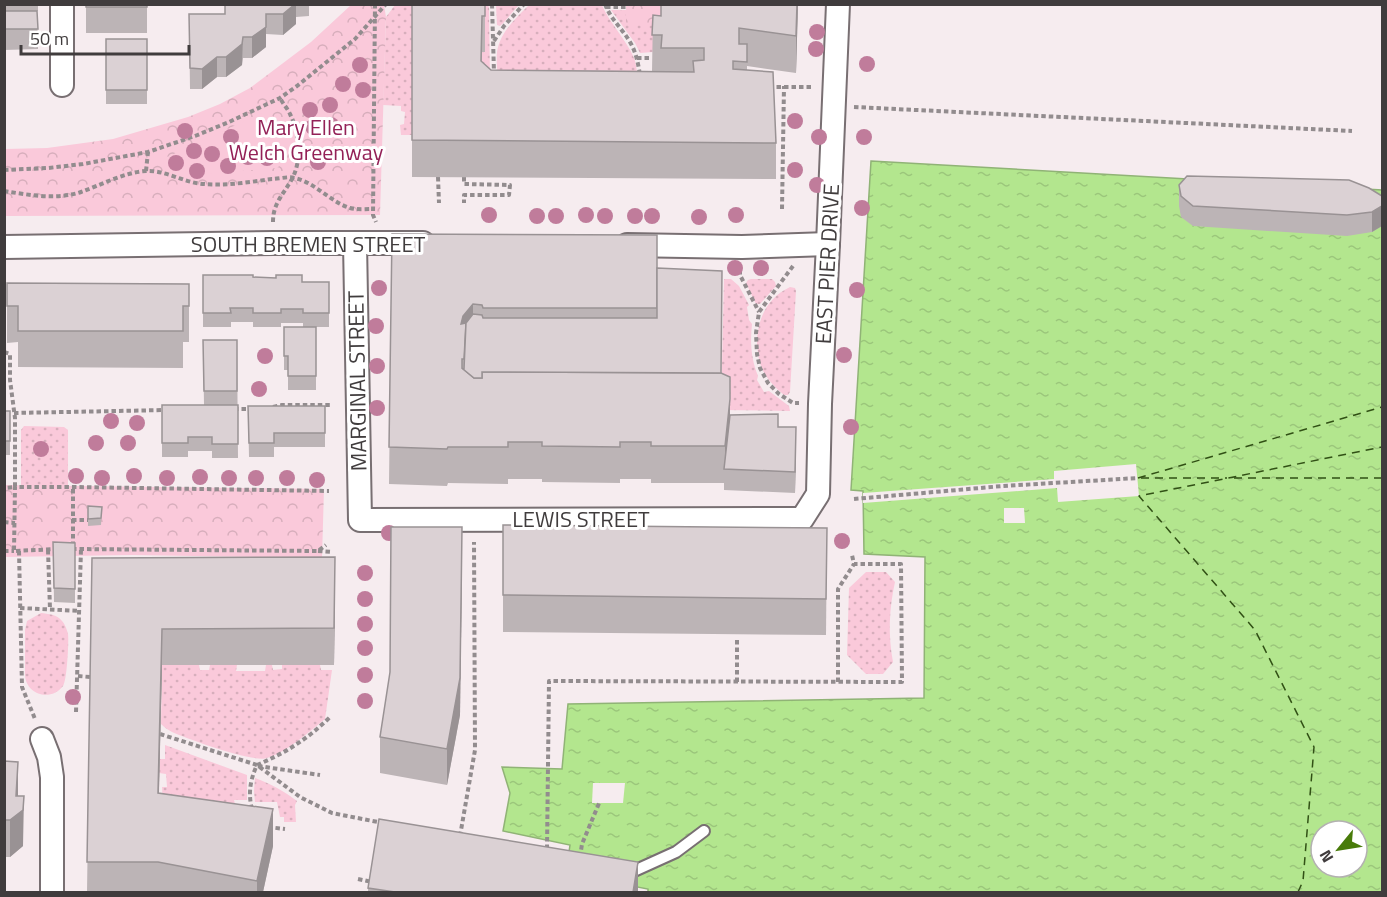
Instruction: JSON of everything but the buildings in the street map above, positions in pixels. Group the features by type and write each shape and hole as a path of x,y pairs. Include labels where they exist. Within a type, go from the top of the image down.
{"street":[{"path":"62,4 62,85"},
{"name":"EAST PIER DRIVE","path":"802,519 818,494 838,4"},
{"name":"MARGINAL STREET","path":"355,243 360,520"},
{"name":"SOUTH BREMEN STREET","path":"4,247 447,243"},
{"path":"609,245 742,247 828,244"},
{"name":"LEWIS STREET","path":"360,520 802,519"},
{"path":"42,739 49,757 52,777 52,892"}],"lane":[{"path":"618,875 634,871 676,852 704,831"}],"path":[{"path":"4,191 60,196 78,193 112,180 146,171 205,184 293,177 342,205 373,212 375,4"},
{"path":"4,170 83,164 148,152 195,136 280,98 355,39 386,4"},
{"path":"492,4 494,74"},
{"path":"493,43 504,26 524,4"},
{"path":"605,6 626,7"},
{"path":"605,6 630,42 638,58 640,77"},
{"path":"638,58 652,58"},
{"path":"782,209 784,86"},
{"path":"766,87 811,87"},
{"path":"274,243 273,210 293,177 298,162 299,148 291,115 280,98"},
{"path":"853,107 1352,130"},
{"path":"146,171 148,152"},
{"path":"438,177 439,203"},
{"path":"464,177 464,203"},
{"path":"464,184 510,185 510,195 464,195"},
{"path":"373,201 380,202"},
{"path":"794,265 759,312 756,333 757,354 760,368 768,383 793,403 801,404"},
{"path":"740,270 740,275 759,312"},
{"path":"4,352 10,354 14,413 15,523 22,687 42,739"},
{"path":"268,409 282,405 332,405"},
{"path":"234,410 256,409"},
{"path":"14,413 176,410"},
{"path":"854,499 1003,486 1138,478"},
{"path":"73,487 73,549"},
{"path":"4,488 329,491"},
{"path":"72,520 88,520"},
{"path":"4,522 15,523"},
{"path":"460,837 475,750 474,542"},
{"path":"318,551 327,545"},
{"path":"76,712 81,549"},
{"path":"4,551 81,549 332,552"},
{"path":"48,550 52,591 50,609"},
{"path":"838,682 838,589 854,564 852,555"},
{"path":"548,859 549,681 902,682 901,564 854,564"},
{"path":"65,603 65,610"},
{"path":"20,608 80,611"},
{"path":"737,682 738,639"},
{"path":"78,676 90,676"},
{"path":"254,816 250,789 257,765 282,754 315,732 330,717"},
{"path":"160,734 257,765 320,775"},
{"path":"257,765 300,797 332,813 390,824"},
{"path":"579,863 582,844 600,801"},
{"path":"240,805 251,804"},
{"path":"266,827 285,829"},
{"path":"537,848 547,849"},
{"path":"358,879 375,882"}],"green space":[{"path":"496,4 519,5 500,26 497,25"},
{"name":"Mary Ellen Welch Greenway","path":"351,5 384,5 386,17 380,215 5,216 5,149 47,148 113,139 188,117 220,104 250,88 311,42"},
{"path":"395,5 488,5 489,8 490,81 481,81 485,19 412,135 401,135 400,125 404,124 405,112 401,111 401,106 383,105 386,17"},
{"path":"529,5 602,5 634,58 638,82 498,85 497,52 501,38"},
{"path":"626,5 664,5 661,23 626,23"},
{"path":"611,10 626,10 627,23 652,23 652,31 661,31 653,52 640,53"},
{"path":"262,113 276,118 286,136 287,150 282,163 277,168 179,175 167,171 163,165 165,158"},
{"path":"724,279 731,279 739,286 749,305 747,307 752,324 752,350 757,380 764,392 769,391 789,406 790,411 721,410"},
{"path":"751,279 772,279 775,282 776,286 760,304 756,304 746,283"},
{"path":"790,287 795,288 796,291 790,392 784,395 763,371 759,361 757,335 761,318 769,303"},
{"path":"24,426 64,427 68,430 68,486 21,486 21,430"},
{"path":"5,485 324,489 322,558 132,555 5,557"},
{"path":"866,572 886,572 895,582 890,622 893,662 883,674 866,674 847,655 849,588"},
{"path":"41,613 58,617 65,625 68,634 63,686 58,691 46,695 34,691 26,682 25,675 27,621"},
{"path":"162,665 199,665 200,670 209,670 210,665 237,665 236,671 265,671 266,665 272,665 273,670 282,669 282,665 320,665 321,670 332,670 325,719 290,746 267,758 248,757 205,745 172,732 161,724"},
{"path":"165,745 247,775 247,800 234,800 235,804 163,805 162,787 167,787 166,774 159,773 160,759 165,759"},
{"path":"255,778 297,801 295,805 296,822 284,822 284,817 280,817 277,802 255,802"}],"water":[{"path":"871,161 1382,190 1382,892 648,892 648,889 566,873 570,845 503,831 510,793 502,767 562,769 568,704 924,698 925,557 864,554 863,491 851,490"}],"pier":[{"path":"1136,464 1139,496 1058,502 1057,488 863,503 863,493 1054,479 1054,471"},
{"path":"1004,508 1024,508 1025,523 1004,523"},
{"path":"593,783 625,783 623,803 592,803"}],"ferry route":[{"path":"1138,478 1382,407"},
{"path":"1298,892 1303,881 1314,747 1255,630 1139,496 1382,447"},
{"path":"1141,478 1227,478"},
{"path":"1234,478 1382,478"}]}
